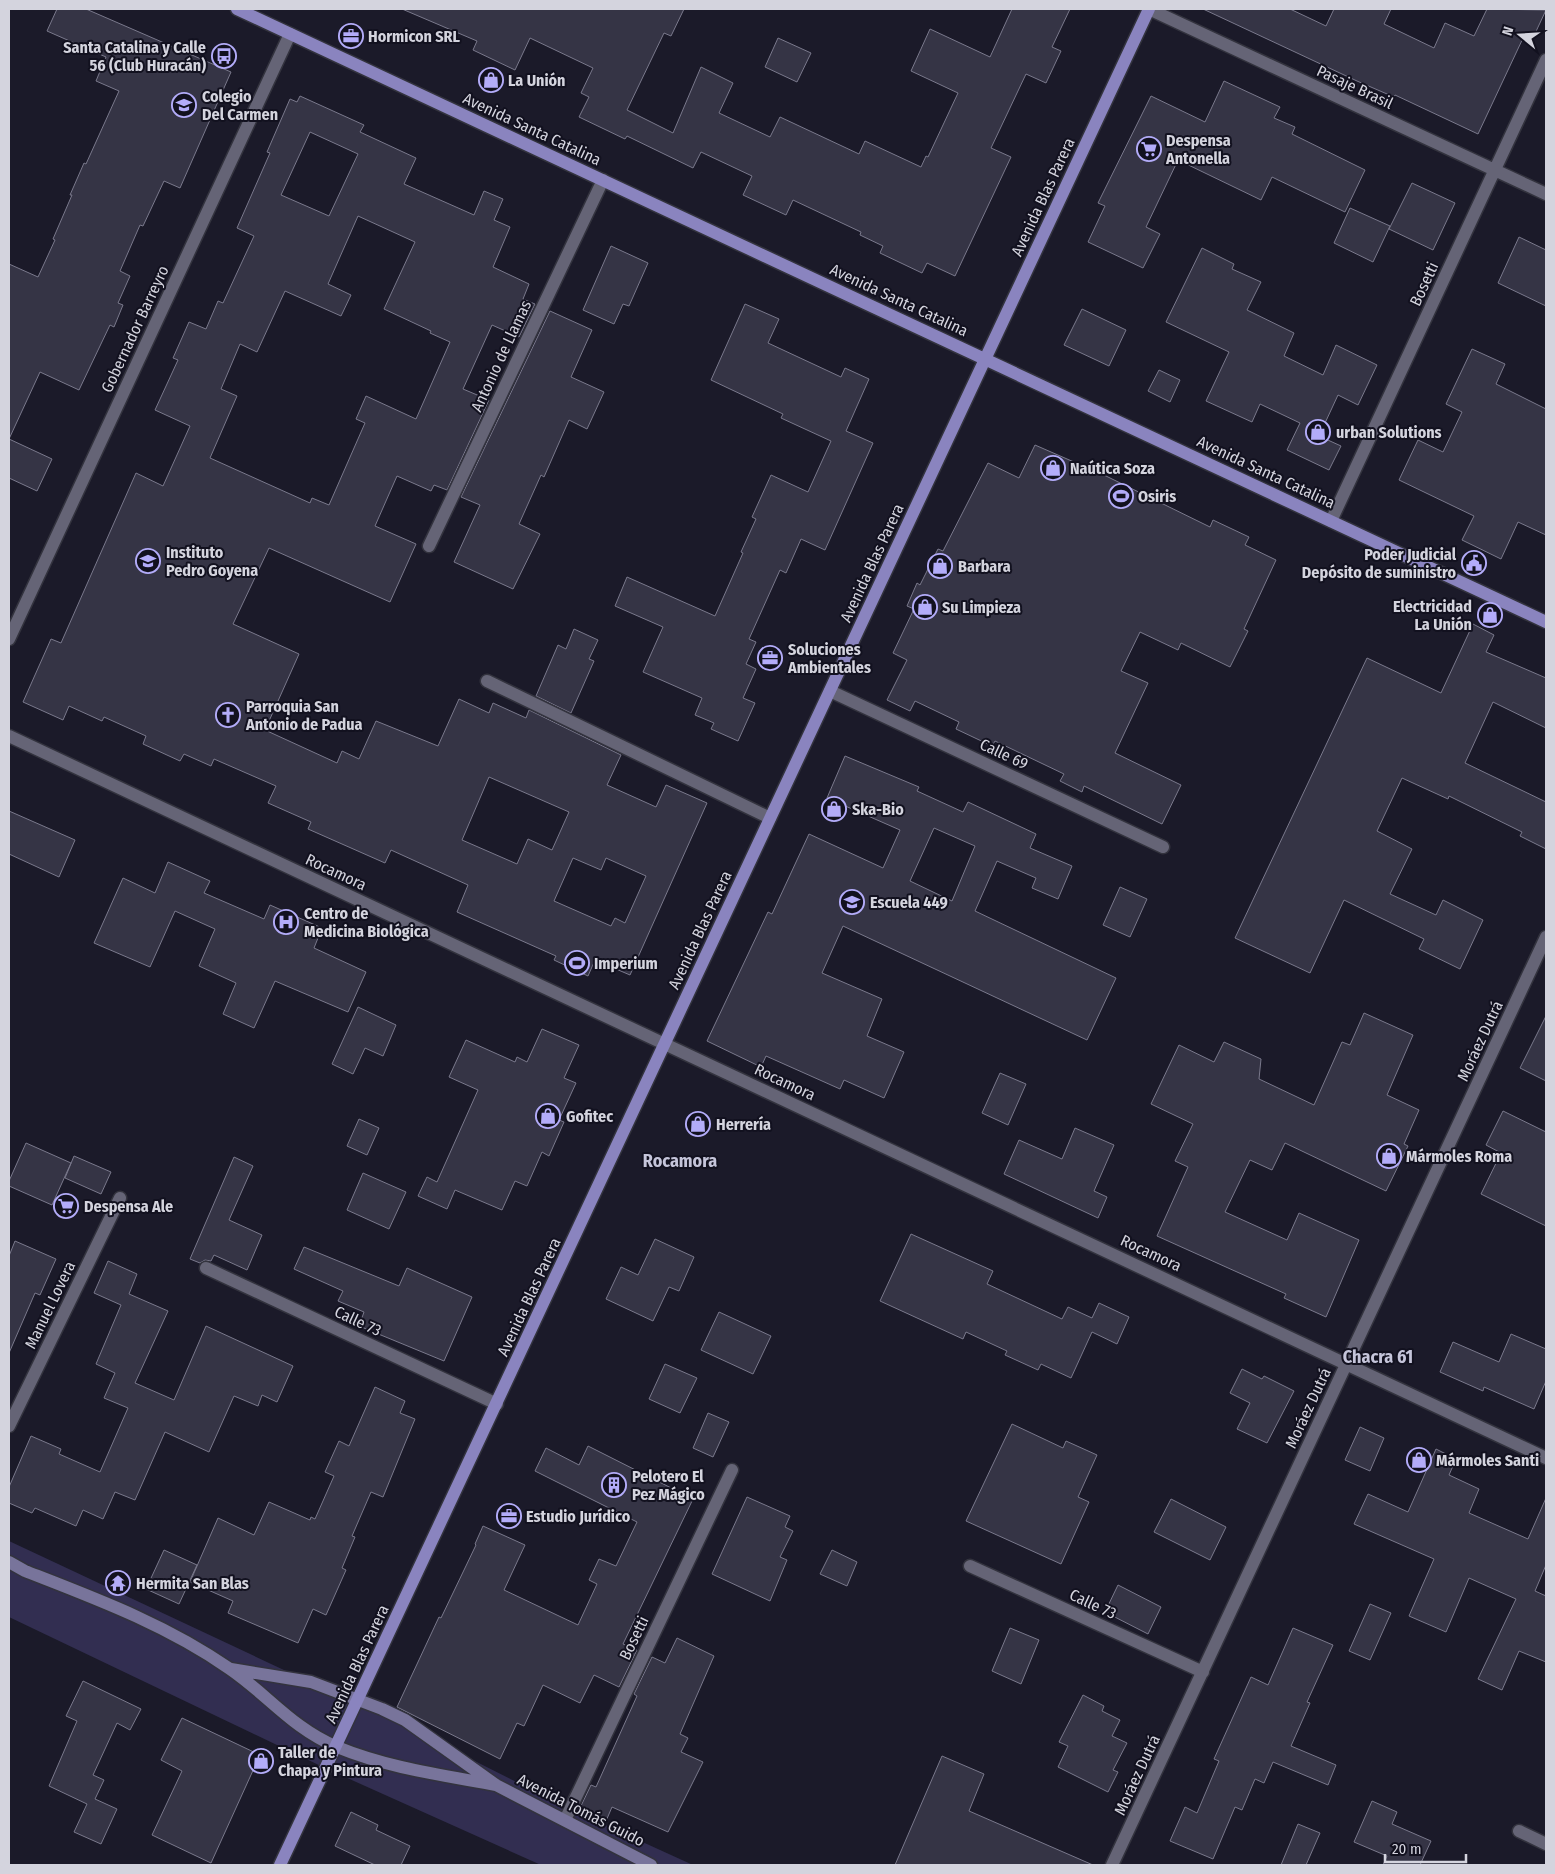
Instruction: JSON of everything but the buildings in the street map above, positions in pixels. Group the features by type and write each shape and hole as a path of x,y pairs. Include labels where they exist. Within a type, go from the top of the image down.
{"main road":[{"name":"Avenida Santa Catalina","path":"237,9 1546,622"},
{"name":"Avenida Blas Parera","path":"280,1865 1149,9"},
{"name":"Avenida Tomás Guido","path":"9,1562 26,1571 143,1618 231,1669 282,1713 336,1746 381,1763 496,1785"},
{"name":"Avenida Tomás Guido","path":"231,1669 311,1682 359,1699 404,1720 496,1785 652,1865"}],"street":[{"name":"Pasaje Brasil","path":"1149,9 1546,194"},
{"name":"Gobernador Barreyro","path":"9,639 290,34"},
{"name":"Bosetti","path":"1331,521 1546,60"},
{"name":"Antonio de Llamas","path":"429,546 603,180"},
{"path":"487,681 770,818"},
{"name":"Calle 69","path":"830,691 1164,847"},
{"name":"Rocamora","path":"9,736 1546,1458"},
{"name":"Moráez Dutrá","path":"1112,1865 1546,937"},
{"name":"Manuel Lovera","path":"9,1426 120,1198"},
{"name":"Calle 73","path":"206,1268 497,1404"},
{"name":"Bosetti","path":"565,1820 732,1470"},
{"name":"Calle 73","path":"970,1566 1203,1672"},
{"path":"1519,1831 1546,1844"}],"shaded area":[{"path":"9,1541 429,1738 570,1809 693,1865 541,1865 325,1768 9,1617"}],"place":[{"name":"Hormicon SRL","path":"351,36"},
{"name":"Santa Catalina y Calle 56 (Club Huracán)","path":"224,56"},
{"name":"La Unión","path":"491,80"},
{"name":"Colegio Del Carmen","path":"184,105"},
{"name":"Despensa Antonella","path":"1149,149"},
{"name":"urban Solutions","path":"1318,432"},
{"name":"Naútica Soza","path":"1053,468"},
{"name":"Osiris","path":"1121,496"},
{"name":"Instituto Pedro Goyena","path":"148,561"},
{"name":"Poder Judicial Depósito de suministro","path":"1474,563"},
{"name":"Barbara","path":"940,566"},
{"name":"Su Limpieza","path":"925,607"},
{"name":"Electricidad La Unión","path":"1490,615"},
{"name":"Soluciones Ambientales","path":"770,658"},
{"name":"Parroquia San Antonio de Padua","path":"228,715"},
{"name":"Ska-Bio","path":"834,809"},
{"name":"Escuela 449","path":"852,902"},
{"name":"Centro de Medicina Biológica","path":"286,922"},
{"name":"Imperium","path":"577,963"},
{"name":"Gofitec","path":"548,1116"},
{"name":"Herrería","path":"698,1124"},
{"name":"Mármoles Roma","path":"1389,1156"},
{"name":"Despensa Ale","path":"66,1206"},
{"name":"Mármoles Santi","path":"1419,1460"},
{"name":"Pelotero El Pez Mágico","path":"614,1485"},
{"name":"Estudio Jurídico","path":"509,1516"},
{"name":"Hermita San Blas","path":"118,1583"},
{"name":"Taller de Chapa y Pintura","path":"261,1761"}],"district":[{"name":"Rocamora","path":"680,1161"},
{"name":"Chacra 61","path":"1378,1357"}]}
